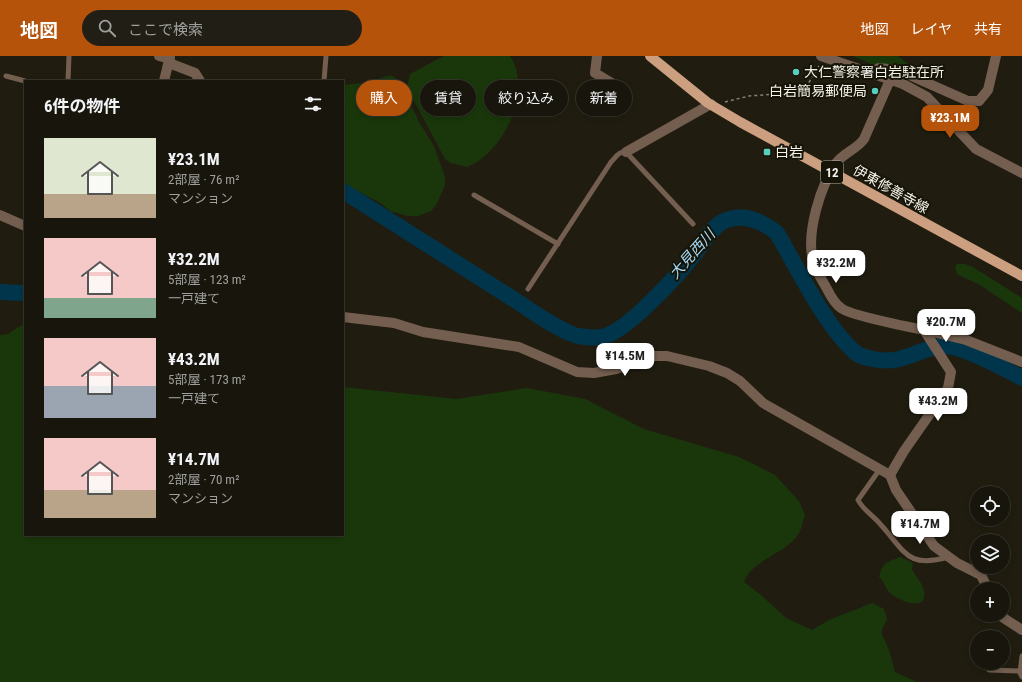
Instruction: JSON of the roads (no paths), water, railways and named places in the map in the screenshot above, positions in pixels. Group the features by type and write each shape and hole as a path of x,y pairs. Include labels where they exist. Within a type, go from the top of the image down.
{"main road":[{"name":"伊東修善寺線","path":"650,56 713,106 1022,276"}],"street":[{"path":"159,56 195,73 199,80"},
{"path":"597,56 595,73 607,80"},
{"path":"822,56 902,84 927,97 976,149 1022,173"},
{"path":"868,73 879,68 898,70 968,101 979,101 988,90 996,56"},
{"path":"164,80 169,60"},
{"path":"890,80 864,139 859,146 838,161 820,199 814,219 811,243 813,261 821,278 841,309 925,332 966,340 1022,362"},
{"path":"626,152 713,106"},
{"path":"0,215 24,226"},
{"path":"344,317 394,322 423,332 519,347 578,372 594,373 616,369 650,356 667,356 709,366 727,373 740,381 763,403 890,475 896,490 934,546 948,557 981,575 984,582"},
{"path":"890,475 904,450 948,388 951,372 925,332"},
{"path":"1010,622 1022,630"}],"lane":[{"path":"68,80 69,56"},
{"path":"324,80 326,56"},
{"path":"6,76 24,81"},
{"path":"528,289 611,162 618,154 626,152 693,224"},
{"path":"474,195 558,244"},
{"path":"880,469 860,495 858,500 861,505 880,523 901,550 912,558 924,562 948,557"},
{"path":"1022,656 1020,671 1022,678"},
{"path":"989,670 1020,671"}],"waterway":[{"name":"大見西川","path":"344,192 551,324 578,336 587,337 602,337 613,333 625,325 652,301 678,274 716,227 724,221 745,218 759,222 777,233 823,313 845,342 856,353 864,357 883,361 901,358 934,347 951,347 972,353 1022,378"},
{"name":"大見西川","path":"0,292 24,293"}],"place":[{"name":"大仁警察署白岩駐在所","path":"796,72"},
{"name":"白岩簡易郵便局","path":"875,91"},
{"name":"白岩","path":"767,152"}]}
